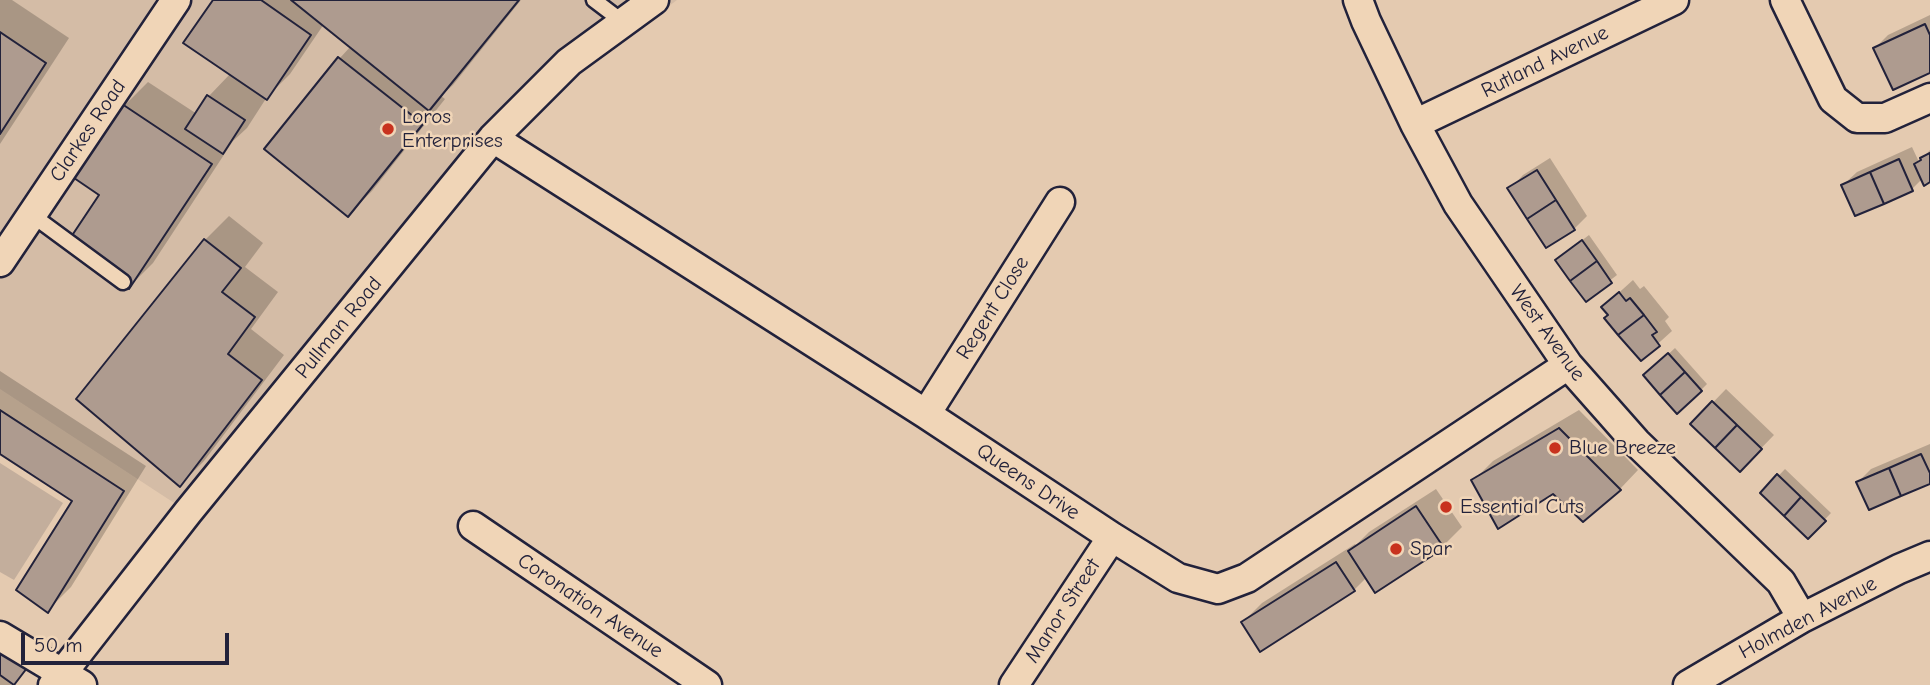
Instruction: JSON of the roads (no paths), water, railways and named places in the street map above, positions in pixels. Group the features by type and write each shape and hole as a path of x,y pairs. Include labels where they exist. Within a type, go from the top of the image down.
{"street":[{"name":"Clarkes Road","path":"0,262 176,0"},
{"name":"West Avenue","path":"1358,0 1415,124 1458,204 1568,365 1636,442 1781,582 1802,618"},
{"name":"Rutland Avenue","path":"1415,124 1674,0"},
{"path":"1785,0 1833,99 1857,118 1885,118 1930,97"},
{"name":"Pullman Road","path":"66,681 188,512 494,138 569,62 649,1"},
{"name":"Queens Drive","path":"494,138 926,414 1112,537 1178,578 1218,589 1247,578 1568,365"},
{"name":"Regent Close","path":"926,414 1060,202"},
{"name":"Coronation Avenue","path":"473,526 707,685"},
{"name":"Manor Street","path":"1014,685 1112,537"},
{"name":"Holmden Avenue","path":"1688,685 1802,618 1930,556"},
{"path":"0,636 66,681"}],"lane":[{"path":"594,0 623,22"},
{"path":"32,215 123,282"}],"place":[{"name":"Loros Enterprises","path":"388,129"},
{"name":"Blue Breeze","path":"1555,448"},
{"name":"Essential Cuts","path":"1446,507"},
{"name":"Spar","path":"1396,549"}]}
